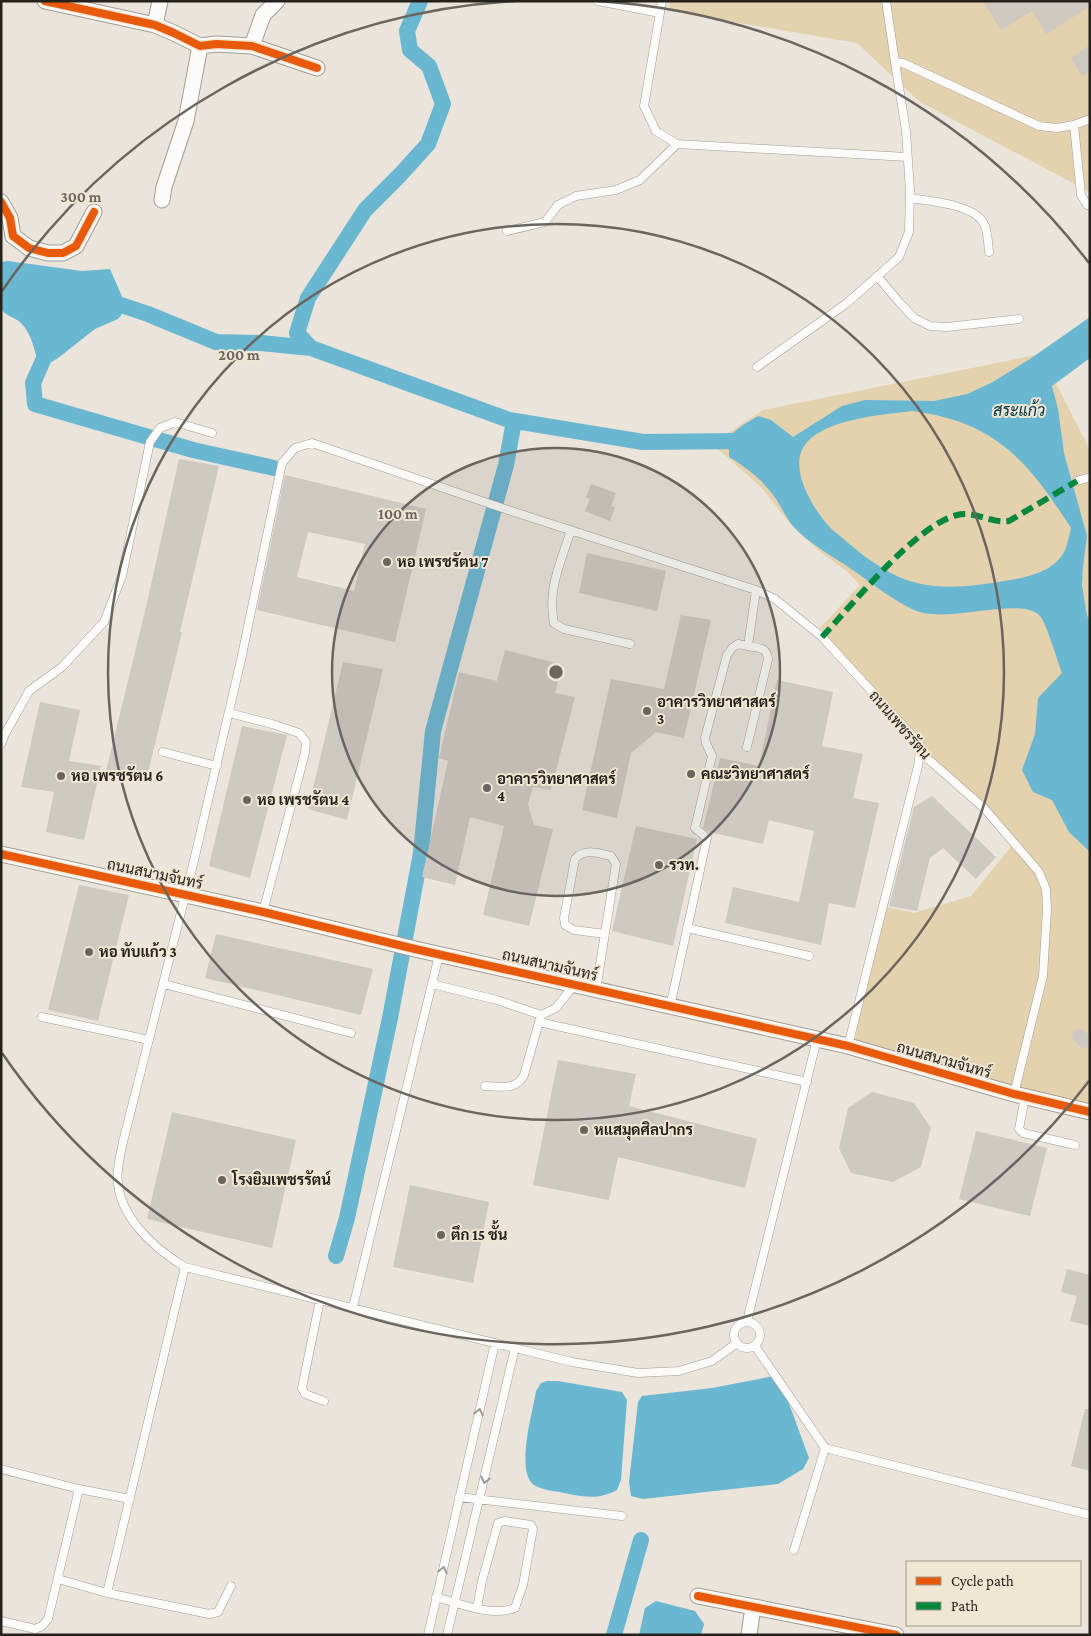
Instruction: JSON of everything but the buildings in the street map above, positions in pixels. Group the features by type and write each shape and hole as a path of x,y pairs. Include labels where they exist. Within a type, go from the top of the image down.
{"street":[{"path":"45,1 155,25 200,46 216,44 252,46 317,68"},
{"path":"155,25 160,1"},
{"path":"252,46 263,15 277,1"},
{"path":"162,200 164,187 186,122 200,46"},
{"path":"1,202 10,218 13,236 29,248 48,253 63,253 76,246 94,212"},
{"name":"ถนนสนามจันทร์","path":"1,854 263,912 415,950 848,1046 1020,1096 1090,1112"},
{"path":"698,1596 896,1635"},
{"path":"749,1635 754,1607"}],"lane":[{"path":"598,1 660,14"},
{"path":"662,1 644,106 656,131 677,144 907,157"},
{"path":"757,367 847,303 899,257 909,232 910,198 906,131 886,1"},
{"path":"896,62 959,88 1039,126 1057,128 1074,125 1090,119"},
{"path":"1074,125 1081,195 1087,205 1090,205"},
{"path":"506,231 544,222 558,205 576,196 616,190 640,180 677,144"},
{"path":"910,198 975,213 984,223 989,252"},
{"path":"877,276 914,318 930,326 947,327 1019,319"},
{"path":"1,744 4,734 29,691 62,667 104,622 122,576 150,442 160,428 176,422 212,433"},
{"name":"ถนนเพชรรัตน","path":"737,1343 712,1361 679,1371 638,1373 580,1363 185,1267 166,1256 147,1239 131,1218 120,1195 118,1171 229,713 282,463 295,448 312,443 508,510 756,590 775,599 822,637 919,743 920,752 984,808 1039,872 1046,889 1047,909 1043,976 1020,1096 1019,1129 1023,1133 1075,1146"},
{"path":"1077,480 1090,477"},
{"path":"571,530 553,584 551,607 554,623 564,630 630,644"},
{"path":"748,646 756,590"},
{"path":"670,1007 707,838 695,828 712,756 706,743 706,729 727,655 738,644 764,649 768,653 746,747"},
{"path":"229,713 272,724 299,734 306,742 305,753 263,912"},
{"path":"163,752 216,766"},
{"path":"848,1046 920,752"},
{"path":"596,990 605,934 615,861 608,855 585,852 575,859 564,918 565,925 574,930 605,934"},
{"path":"687,928 809,956"},
{"path":"353,1307 439,955"},
{"path":"164,984 350,1033"},
{"path":"432,984 497,1000 540,1018 806,1082"},
{"path":"484,1086 515,1086 520,1083 540,1018 556,1008 574,985"},
{"path":"42,1017 149,1040"},
{"path":"747,1321 817,1039"},
{"path":"107,1593 185,1267"},
{"path":"320,1300 302,1388 305,1394 324,1401"},
{"path":"747,1321 756,1325 760,1331 760,1338 755,1346 745,1348 737,1343 735,1339 738,1325 747,1321"},
{"path":"428,1635 495,1343"},
{"path":"755,1346 825,1448 1090,1515"},
{"path":"448,1635 515,1348"},
{"path":"794,1550 825,1448"},
{"path":"1,1469 130,1499"},
{"path":"1,1621 34,1629 42,1626 48,1618 79,1488"},
{"path":"460,1497 622,1516"},
{"path":"436,1597 477,1608 505,1612 515,1608 523,1585 533,1529 531,1525 504,1521 498,1523 482,1581 477,1608"},
{"path":"58,1579 107,1593 209,1614 218,1612 231,1586"}],"shaded area":[{"path":"670,1 1090,1 1090,192 920,102 857,43 669,11"},
{"path":"1041,354 1090,450 1090,1112 1014,1094 855,1040 882,906 914,913 971,896 1014,843 926,754 820,628 860,585 849,573 819,551 791,525 761,487 712,444 763,410"}],"water":[{"path":"8,261 82,271 110,269 127,308 118,319 95,329 58,358 40,369 31,339 25,328 19,321 1,309 1,262"},
{"name":"สระแก้ว","path":"1090,317 1090,358 1052,386 1058,409 1064,453 1087,536 1082,585 1087,616 1090,619 1090,852 1069,832 1052,800 1033,792 1022,770 1035,734 1038,698 1062,673 1049,634 1040,616 1030,610 1017,608 928,614 906,606 806,538 793,526 766,486 751,472 729,457 729,436 758,416 771,420 793,437 842,406 865,400 934,401 967,394 991,383 1030,359","holes":["912,411 941,416 966,424 988,435 1024,464 1039,483 1071,528 1065,550 1054,564 1039,573 1013,580 960,586 917,583 906,580 876,564 833,530 819,514 807,493 800,470 800,458 803,448 810,439 832,426 873,416"]},
{"path":"774,1376 781,1382 809,1458 803,1469 778,1484 643,1499 631,1496 629,1482 638,1402 642,1396 712,1388"},
{"path":"558,1381 622,1392 627,1400 621,1480 617,1490 591,1497 578,1496 541,1488 534,1485 529,1478 525,1455 529,1426 536,1391 541,1383"},
{"path":"656,1601 695,1611 704,1624 701,1635 639,1635 645,1608"}],"waterway":[{"path":"420,1 407,31 410,50 429,66 443,104 428,144 365,210 308,298 297,333 311,348 509,420 643,442 738,441 750,445"},
{"path":"106,300 148,314 216,342 261,343 311,348"},
{"path":"48,349 33,383 35,404 193,450 274,468"},
{"path":"336,1256 347,1218 390,1018 421,853 433,731 506,465 514,421"},
{"path":"614,1635 641,1540"}],"marked path":[{"path":"822,637 885,568 923,534 941,522 963,514 976,515 996,521 1009,521 1077,481"}],"cycle path":[{"path":"45,1 155,25 200,46 216,44 252,46 317,68"},
{"path":"1,202 10,218 13,236 29,248 48,253 63,253 76,246 94,212"},
{"path":"1,854 848,1046 1014,1094 1090,1112"},
{"path":"698,1596 896,1635"}],"place":[{"name":"หอ เพรชรัตน 7","path":"387,562"},
{"name":"อาคารวิทยาศาสตร์ 3","path":"647,711"},
{"name":"คณะวิทยาศาสตร์","path":"691,774"},
{"name":"หอ เพรชรัตน 6","path":"61,776"},
{"name":"อาคารวิทยาศาสตร์ 4","path":"487,788"},
{"name":"หอ เพรชรัตน 4","path":"247,800"},
{"name":"รวท.","path":"659,865"},
{"name":"หอ ทับแก้ว 3","path":"89,952"},
{"name":"หแสมุดศิลปากร","path":"584,1130"},
{"name":"โรงยิมเพชรรัตน์","path":"222,1180"},
{"name":"ตึก 15 ชั้น","path":"441,1235"}]}
